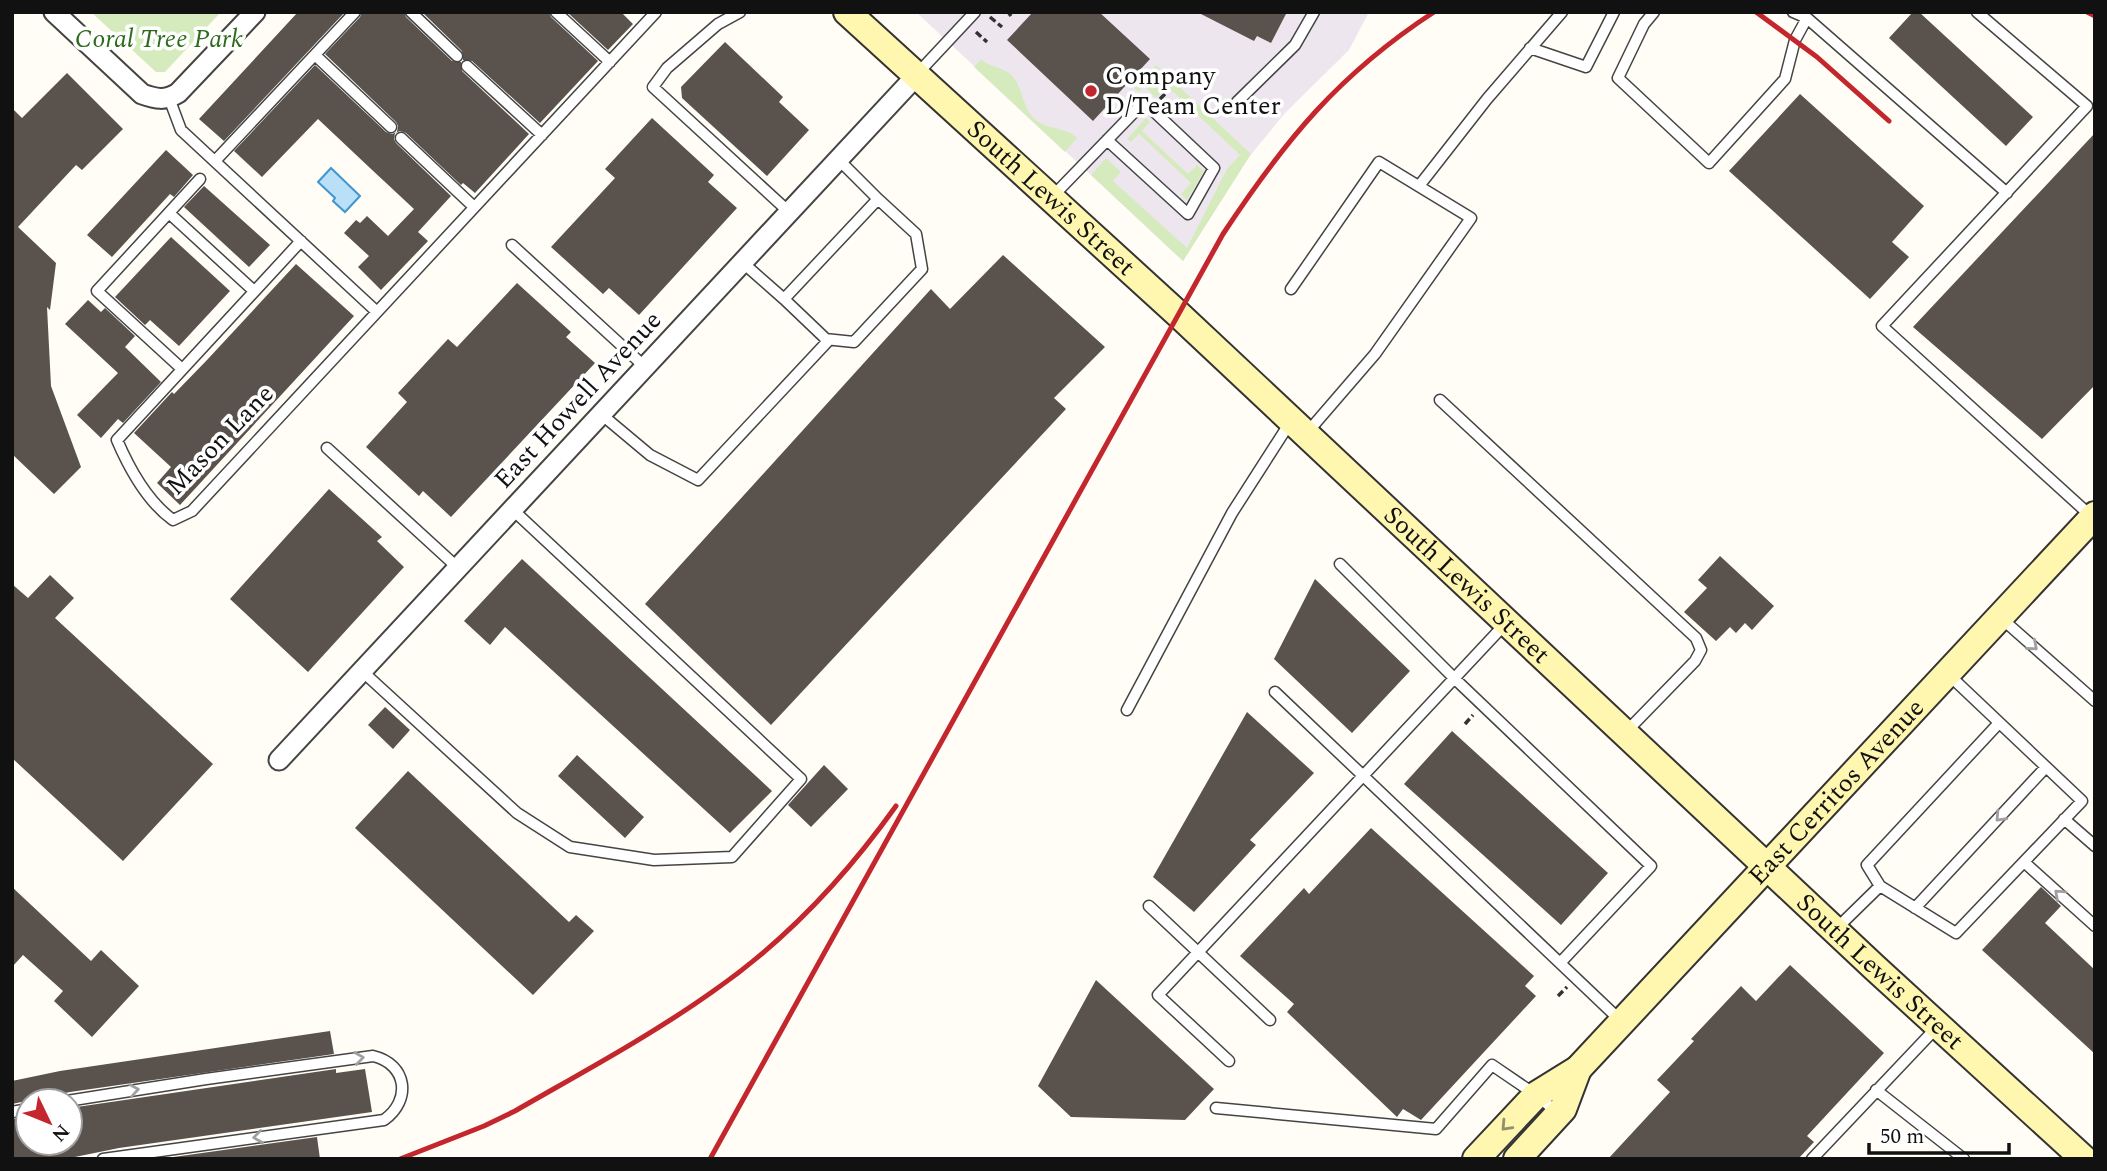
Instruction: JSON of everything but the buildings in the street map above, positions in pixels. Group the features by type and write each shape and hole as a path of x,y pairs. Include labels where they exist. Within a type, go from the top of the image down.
{"main road":[{"name":"South Lewis Street","path":"847,12 1299,428 1767,867 2084,1159"},
{"name":"East Cerritos Avenue","path":"1476,1159 1536,1095 1578,1069 2094,516"},
{"name":"East Cerritos Avenue","path":"1517,1159 1563,1109 1578,1069"}],"street":[{"path":"54,12 142,94 163,99 178,93 255,12"},
{"name":"East Howell Avenue","path":"279,760 916,76"}],"lane":[{"path":"215,161 355,12"},
{"path":"411,12 457,56"},
{"path":"556,12 610,62"},
{"name":"Mason Lane","path":"301,241 117,440 136,477 152,499 173,520 192,511 656,12"},
{"path":"740,12 718,24 667,68 653,88 789,212"},
{"path":"916,76 975,12"},
{"path":"1237,102 1295,45 1314,12"},
{"path":"1419,186 1487,99 1562,12"},
{"path":"1530,48 1586,67 1614,12"},
{"path":"1654,12 1644,24 1618,78 1709,163 1785,79 1795,40 1807,18"},
{"path":"1793,12 1807,18 2007,192"},
{"path":"1977,12 2087,106 1882,326 2094,516"},
{"path":"315,55 391,127"},
{"path":"467,66 542,135"},
{"path":"163,99 181,130 377,312"},
{"path":"1050,199 1107,140 1144,102 1214,168 1188,214 1107,140"},
{"path":"401,138 474,207"},
{"path":"825,339 855,342 922,269 916,234 838,159"},
{"path":"1127,710 1232,513 1299,428 1375,354 1471,218 1379,162 1291,289"},
{"path":"182,369 97,291 200,179"},
{"path":"784,299 878,199"},
{"path":"169,213 254,291"},
{"path":"512,245 645,366"},
{"path":"601,414 650,455 698,480 828,341 742,262"},
{"path":"1440,400 1696,638 1700,650 1695,661 1625,733"},
{"path":"327,448 458,568"},
{"path":"362,671 517,813 570,847 654,860 732,857 802,779 512,509"},
{"path":"1340,564 1454,678 1651,866 1560,963"},
{"path":"2000,617 2095,701"},
{"path":"1229,1061 1158,995 1506,623"},
{"path":"1947,673 2082,801 1956,933 1880,886 1867,865 1999,723"},
{"path":"1275,692 1622,1023"},
{"path":"1915,908 2046,767"},
{"path":"2064,819 2095,846"},
{"path":"2024,862 2095,926"},
{"path":"1835,930 1880,886"},
{"path":"1149,906 1270,1020"},
{"path":"1812,1159 1938,1026"},
{"path":"84,1098 373,1056 384,1058 400,1074 402,1096 393,1114 384,1120 103,1159"},
{"path":"1216,1108 1436,1129 1492,1065 1559,1113"},
{"path":"1876,1090 1964,1159"}],"path":[{"path":"990,16 1002,27"},
{"path":"976,32 987,42"},
{"path":"1160,100 1166,93 1163,91"},
{"path":"1465,724 1475,712"},
{"path":"1558,996 1569,985"}],"shaded area":[{"path":"916,12 1369,12 1349,50 1285,113 1249,157 1183,261"}],"green space":[{"name":"Coral Tree Park","path":"91,12 221,12 165,72 156,72"},
{"path":"981,59 1014,78 1032,117 1077,138 1065,152 974,67"},
{"path":"1156,65 1251,154 1183,261 1091,175 1106,158 1121,172 1113,181 1187,248 1227,169 1240,155 1167,86 1156,98 1144,86 1138,92 1134,88"},
{"path":"1146,118 1150,122 1142,131 1188,174 1197,165 1204,171 1187,200 1181,194 1191,183 1139,134 1131,142 1127,139"}],"water":[{"path":"331,168 360,196 345,212 318,182"}],"railway":[{"path":"710,1159 1223,234 1269,168 1316,111 1370,60 1434,12"},
{"path":"1756,12 1817,57 1889,121"},
{"path":"2087,12 2095,16"},
{"path":"400,1159 515,1111 640,1039 712,992 764,952 812,907 856,858 896,806"}],"place":[{"name":"Company D/Team Center","path":"1091,91"}]}
